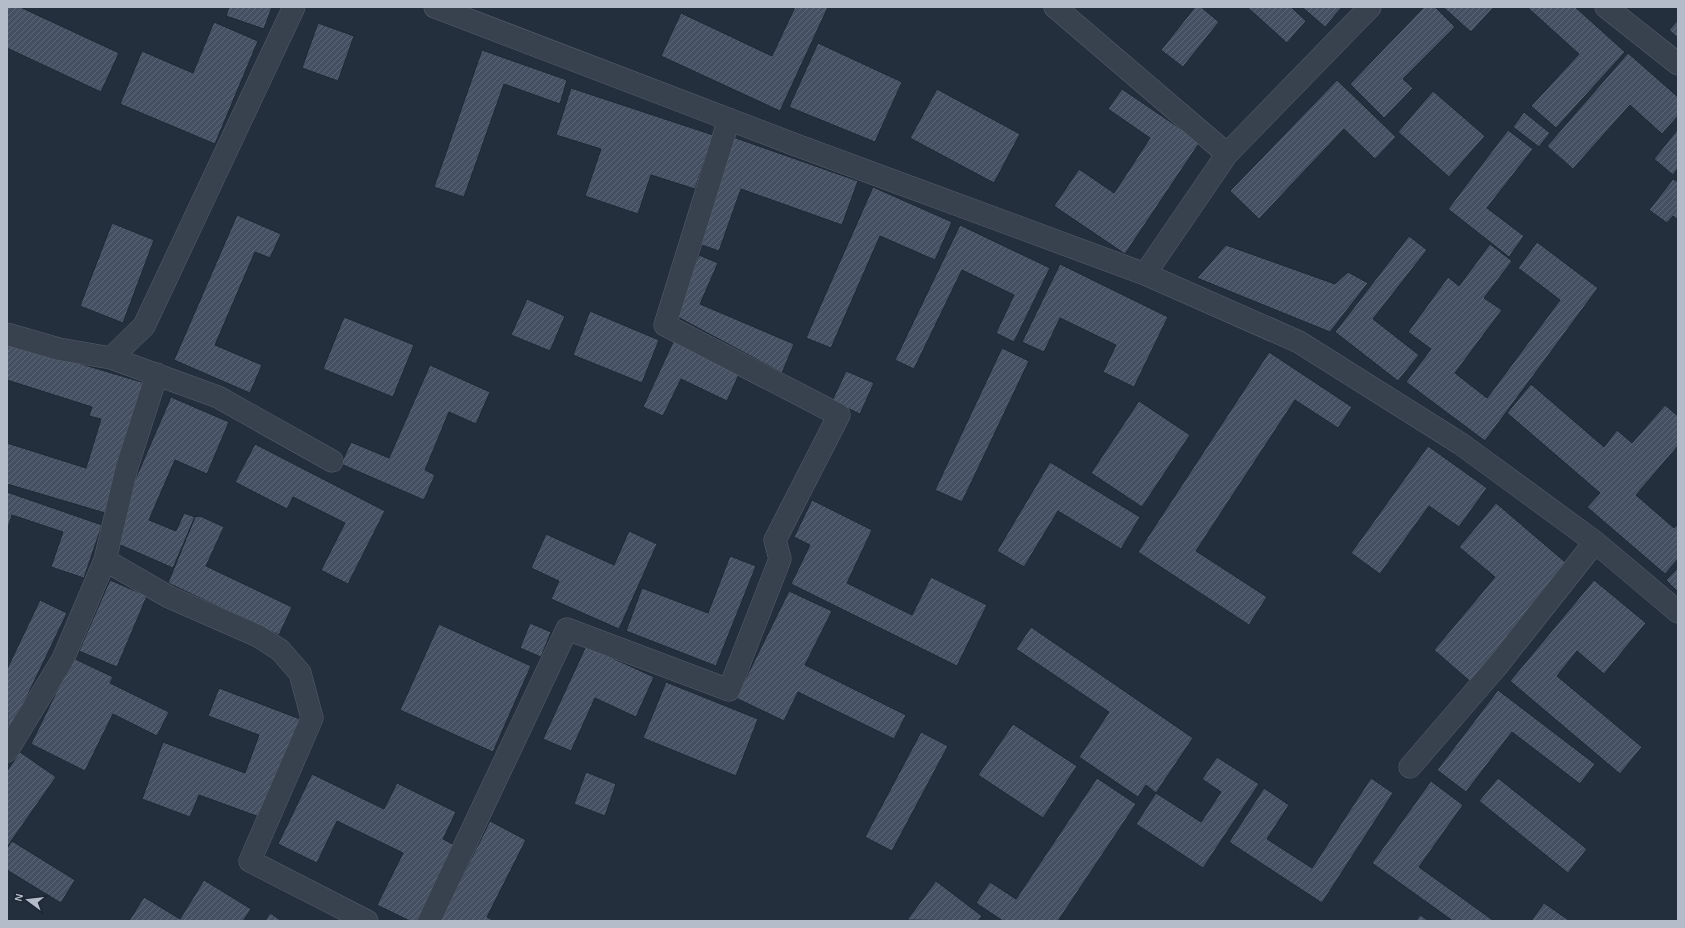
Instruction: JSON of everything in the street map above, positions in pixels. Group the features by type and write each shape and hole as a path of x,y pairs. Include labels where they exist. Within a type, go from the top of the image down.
{"street":[{"path":"111,358 144,326 294,7"},
{"path":"435,7 729,119 1145,274 1299,342 1461,444 1595,542 1678,612"},
{"path":"1055,7 1227,154"},
{"path":"1145,274 1227,154 1370,7"},
{"path":"1606,7 1678,64"},
{"path":"429,921 567,629 729,690 780,559 775,540 839,415 665,325 729,119"},
{"path":"7,334 59,350 111,358 218,397 332,461"},
{"path":"7,751 63,659 105,560 127,467 157,374"},
{"path":"1410,767 1497,666 1595,542"},
{"path":"105,560 169,597 258,636 280,650 300,673 312,718 250,861 367,921"}],"building":[{"path":"7,7 20,7 119,53 101,92 7,48"},
{"path":"229,7 272,7 264,29 226,16"},
{"path":"795,7 828,7 780,111 661,56 681,13 772,56"},
{"path":"1195,7 1201,7 1219,22 1183,67 1161,50"},
{"path":"1247,7 1291,7 1306,21 1287,43"},
{"path":"1302,7 1342,7 1325,27"},
{"path":"1424,7 1435,7 1455,27 1403,79 1413,88 1384,118 1350,84"},
{"path":"1443,7 1494,7 1471,32"},
{"path":"1527,7 1575,7 1625,52 1556,128 1531,106 1579,54"},
{"path":"1678,20 1678,38 1669,30"},
{"path":"214,22 258,41 215,144 120,104 142,51 193,73"},
{"path":"318,23 354,36 338,81 302,68"},
{"path":"818,43 902,82 875,142 789,107"},
{"path":"482,50 567,80 560,104 504,84 464,197 434,187"},
{"path":"1628,53 1678,97 1678,116 1662,134 1630,105 1573,169 1547,146"},
{"path":"1337,80 1396,137 1375,159 1344,129 1259,219 1230,191"},
{"path":"571,88 713,135 695,189 651,175 638,214 585,196 601,149 556,135"},
{"path":"937,89 1020,134 994,183 910,138"},
{"path":"1122,89 1200,142 1125,254 1054,206 1079,169 1114,193 1150,138 1108,109"},
{"path":"1433,91 1485,136 1449,177 1398,132"},
{"path":"1524,112 1550,133 1539,147 1513,127"},
{"path":"1678,129 1678,168 1673,175 1654,159"},
{"path":"1508,130 1533,149 1487,208 1524,236 1509,257 1448,209"},
{"path":"733,137 858,181 842,225 741,189 719,251 696,243"},
{"path":"1673,179 1678,182 1678,220 1673,216 1667,223 1649,210"},
{"path":"873,187 952,222 935,260 880,236 831,348 806,338"},
{"path":"237,215 281,234 270,258 255,252 215,345 262,365 250,393 174,360"},
{"path":"112,223 154,240 123,323 80,306"},
{"path":"960,225 1050,268 1014,342 996,333 1014,295 962,270 914,369 895,360"},
{"path":"1409,236 1427,250 1373,319 1419,355 1398,381 1335,332"},
{"path":"1537,242 1598,288 1485,441 1406,382 1431,349 1408,332 1448,277 1459,286 1490,244 1512,261 1484,298 1502,310 1455,373 1487,398 1560,300 1518,268"},
{"path":"1226,245 1335,284 1348,272 1368,283 1330,332 1197,278"},
{"path":"699,255 718,263 700,304 794,344 782,373 674,315"},
{"path":"1060,264 1168,317 1134,387 1103,372 1116,345 1060,318 1044,352 1022,342"},
{"path":"527,299 565,316 550,351 511,335"},
{"path":"590,311 659,340 642,383 573,355"},
{"path":"344,317 414,345 393,397 323,369"},
{"path":"674,340 740,372 727,401 681,379 663,416 643,407"},
{"path":"7,342 145,383 105,513 7,484 7,443 86,468 101,419 89,416 92,407 7,380"},
{"path":"1002,348 1029,361 962,502 935,490"},
{"path":"1269,352 1352,407 1338,428 1295,400 1196,551 1267,597 1249,625 1138,552"},
{"path":"430,365 490,392 476,424 449,412 425,470 435,475 424,500 341,464 351,442 389,458"},
{"path":"846,371 874,383 860,414 832,401"},
{"path":"1531,384 1604,447 1617,430 1632,443 1665,405 1678,416 1678,446 1636,495 1674,528 1678,524 1678,559 1665,574 1587,507 1600,493 1507,413"},
{"path":"171,397 229,422 207,474 175,460 149,520 176,531 184,513 195,517 173,568 109,540"},
{"path":"1139,401 1190,435 1142,507 1091,473"},
{"path":"255,444 385,511 348,584 321,570 345,523 293,497 287,509 235,482"},
{"path":"1428,446 1487,488 1459,527 1429,506 1380,574 1351,553"},
{"path":"1050,462 1140,517 1121,549 1058,511 1024,567 997,551"},
{"path":"7,492 102,525 84,578 51,567 63,532 12,515 7,531"},
{"path":"812,500 872,530 847,583 912,615 931,577 987,605 957,666 791,584 810,545 794,537"},
{"path":"1496,503 1571,567 1472,683 1434,650 1495,577 1459,547"},
{"path":"200,516 224,527 206,566 292,607 279,635 168,583 195,517"},
{"path":"629,531 657,544 619,629 551,599 559,581 531,568 546,534 614,565"},
{"path":"730,556 756,566 716,666 626,631 642,588 708,613"},
{"path":"1678,568 1678,592 1666,580"},
{"path":"110,580 147,596 117,667 79,651"},
{"path":"1594,580 1646,623 1604,674 1577,651 1557,676 1642,747 1620,774 1510,681"},
{"path":"789,591 832,611 805,665 906,715 894,739 798,692 784,721 736,698"},
{"path":"40,600 67,613 8,736 7,669"},
{"path":"530,623 551,632 541,657 520,648"},
{"path":"439,624 531,666 493,752 400,710"},
{"path":"1031,627 1193,738 1156,793 1146,785 1138,797 1079,757 1109,712 1016,649"},
{"path":"586,646 654,677 636,717 595,698 571,751 543,739"},
{"path":"73,658 113,677 110,683 169,712 157,736 113,714 85,771 31,744"},
{"path":"666,682 758,719 736,776 643,738"},
{"path":"219,688 300,719 262,818 199,795 190,817 142,799 163,742 245,773 259,735 208,716"},
{"path":"1498,690 1595,764 1580,784 1512,732 1466,792 1437,770"},
{"path":"1013,724 1077,766 1043,818 978,775"},
{"path":"921,732 948,746 892,851 865,837"},
{"path":"20,752 56,777 7,847 7,771"},
{"path":"1217,757 1259,784 1203,868 1136,824 1156,793 1201,822 1221,792 1202,779"},
{"path":"586,772 616,784 605,816 574,804"},
{"path":"312,774 384,809 397,783 456,812 443,839 458,847 422,921 410,921 377,905 403,853 337,821 317,863 278,844"},
{"path":"1097,778 1136,804 1058,921 1003,921 976,903 990,882 1016,899"},
{"path":"1371,778 1393,793 1322,903 1229,842 1264,788 1289,805 1267,839 1312,868"},
{"path":"1498,778 1587,849 1568,873 1479,801"},
{"path":"1431,781 1463,805 1419,867 1494,921 1453,921 1372,863"},
{"path":"490,821 526,840 487,917 494,921 440,921"},
{"path":"12,841 75,880 61,903 7,870 7,848"},
{"path":"204,880 251,909 243,921 129,921 144,897 180,919"},
{"path":"936,881 982,916 978,921 907,920"},
{"path":"1544,903 1570,921 1531,921"},
{"path":"270,913 282,921 265,921"},
{"path":"1420,915 1429,921 1416,921"}]}
